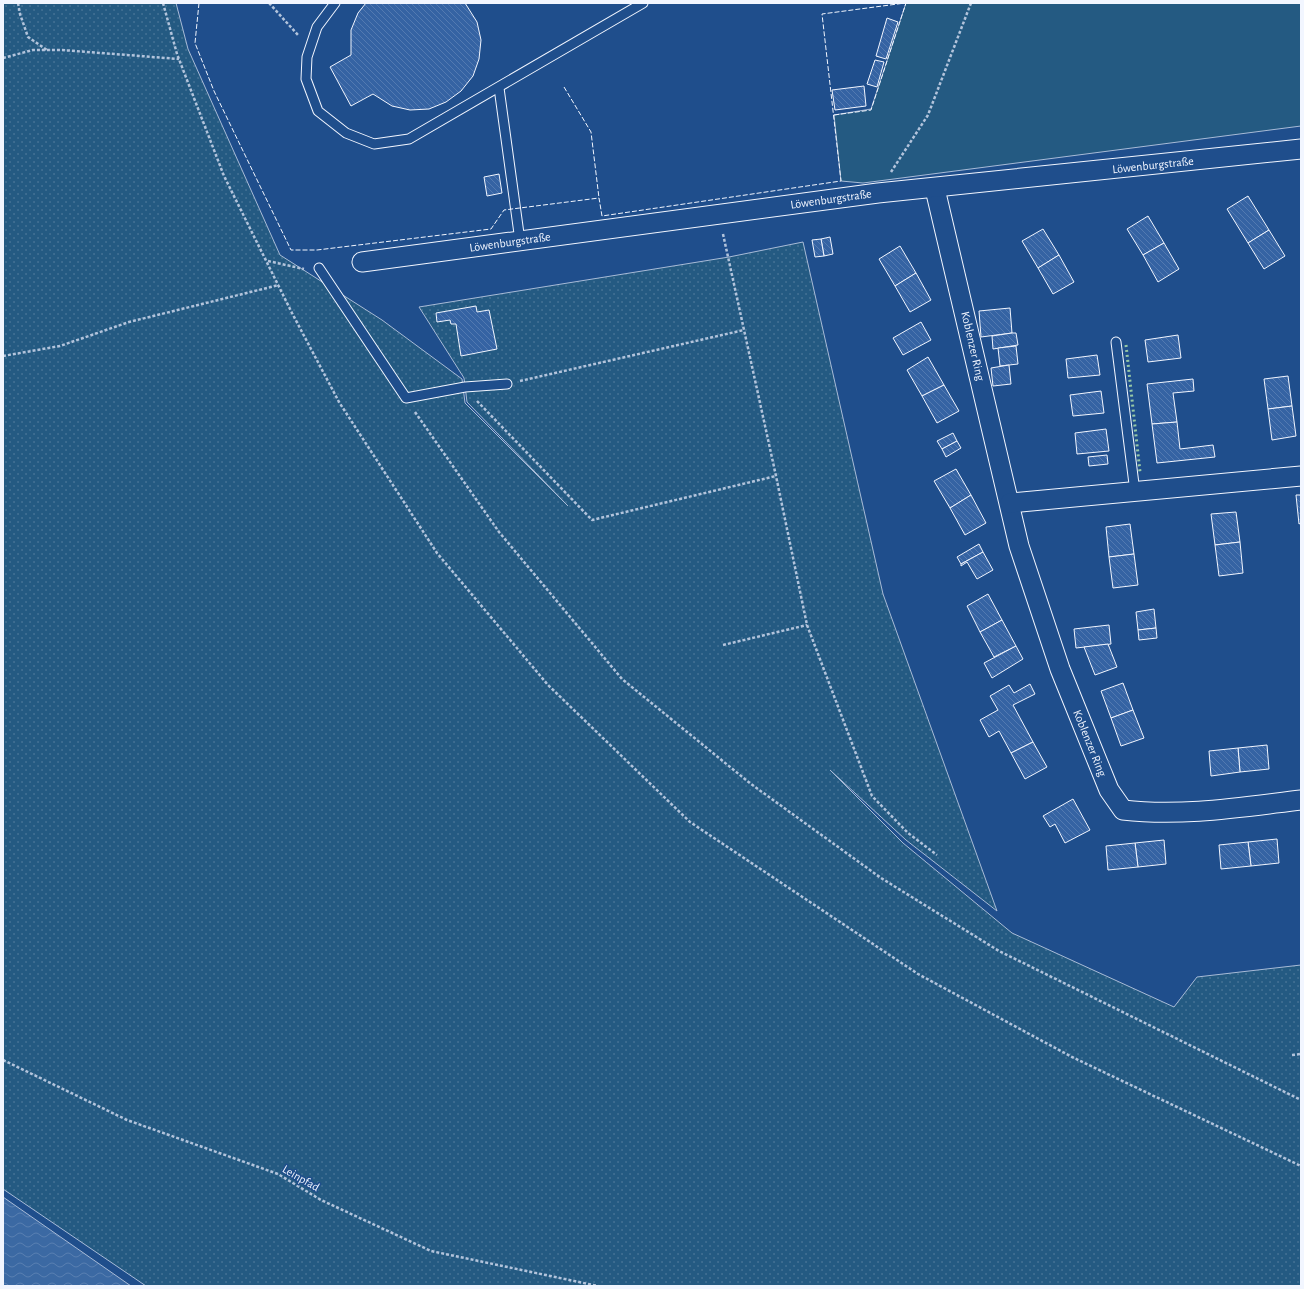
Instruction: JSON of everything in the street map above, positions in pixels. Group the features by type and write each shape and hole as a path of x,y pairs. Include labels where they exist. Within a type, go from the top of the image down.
{"street":[{"name":"Löwenburgstraße","path":"362,262 878,193 1301,149"},
{"name":"Koblenzer Ring","path":"935,188 1019,546 1060,669 1109,790 1123,810 1148,813 1219,810 1301,800"},
{"path":"1010,504 1301,476"}],"lane":[{"path":"335,3 317,27 307,57 306,79 318,111 346,133 374,144 409,139 643,3"},
{"path":"498,88 520,241"},
{"path":"319,268 406,398 475,387 507,384"},
{"path":"1116,342 1135,492"}],"path":[{"path":"18,3 28,37 48,50"},
{"path":"163,3 179,59 224,176 278,285 340,402 437,553 548,685 690,822 918,974 1072,1057 1301,1166"},
{"path":"269,3 310,48"},
{"path":"878,193 928,115 971,3"},
{"path":"3,58 33,50 48,50 179,59"},
{"path":"717,215 729,257 807,625 872,796 908,833 937,854"},
{"path":"3,356 60,346 128,322 278,285"},
{"path":"507,384 744,330"},
{"path":"475,387 477,402 592,520 776,476"},
{"path":"406,398 499,532 622,679 751,784 881,878 999,951 1301,1100"},
{"path":"723,645 807,625"},
{"path":"1292,1055 1301,1054"},
{"name":"Leinpfad","path":"3,1060 127,1120 278,1174 321,1200 431,1251 598,1286"}],"shaded area":[{"path":"3,3 176,3 188,49 280,255 382,320 462,379 465,403 568,506 467,402 464,378 419,307 729,257 803,242 883,594 997,911 906,840 830,770 903,843 1012,933 1174,1007 1197,977 1301,965 1301,1286 146,1286 3,1189"},
{"path":"906,3 1301,3 1301,126 863,183 841,181 834,115 871,109"}],"water":[{"path":"3,1197 131,1286 3,1286"}],"building":[{"path":"366,3 465,3 477,22 481,40 479,59 473,76 461,91 446,102 429,109 410,110 392,106 373,94 351,106 330,67 351,55 351,30 358,13"},
{"path":"887,18 898,22 886,59 876,56"},
{"path":"875,60 884,62 877,87 867,84"},
{"path":"864,86 866,106 835,110 832,90"},
{"path":"499,174 502,193 487,196 484,177"},
{"path":"1248,196 1269,230 1248,243 1227,209"},
{"path":"1148,216 1164,243 1143,255 1127,229"},
{"path":"1043,229 1059,255 1038,268 1022,241"},
{"path":"1269,230 1285,256 1264,269 1248,243"},
{"path":"830,237 833,254 824,256 821,239"},
{"path":"821,239 824,256 815,257 812,240"},
{"path":"1164,243 1179,269 1158,282 1143,255"},
{"path":"900,246 916,273 895,286 879,259"},
{"path":"1059,255 1074,282 1053,294 1038,268"},
{"path":"916,273 931,300 910,312 895,286"},
{"path":"476,306 477,312 489,310 497,349 461,356 456,324 451,324 450,320 437,322 436,313"},
{"path":"1010,308 1012,333 981,337 979,311"},
{"path":"921,322 931,340 903,355 893,338"},
{"path":"1016,333 1018,345 993,349 992,336"},
{"path":"1178,335 1181,358 1148,362 1145,340"},
{"path":"1016,346 1018,364 1000,366 998,348"},
{"path":"1097,355 1100,375 1068,378 1066,359"},
{"path":"928,357 944,385 922,396 907,370"},
{"path":"1009,365 1011,384 993,386 991,368"},
{"path":"1288,376 1292,406 1268,409 1264,379"},
{"path":"1193,379 1194,391 1173,393 1177,422 1152,424 1147,384"},
{"path":"944,385 959,411 937,423 922,396"},
{"path":"1101,391 1104,413 1073,416 1070,395"},
{"path":"1292,406 1296,436 1272,440 1268,409"},
{"path":"1177,422 1180,449 1213,445 1215,457 1157,463 1152,424"},
{"path":"1106,429 1109,451 1077,454 1075,433"},
{"path":"953,433 957,441 942,449 937,441"},
{"path":"957,441 961,448 946,457 942,449"},
{"path":"1107,455 1108,464 1089,466 1088,457"},
{"path":"956,469 971,495 950,508 934,481"},
{"path":"971,495 986,523 965,535 950,508"},
{"path":"1296,495 1301,495 1301,523 1299,524"},
{"path":"1236,512 1240,542 1215,545 1211,514"},
{"path":"1130,524 1134,554 1109,557 1106,527"},
{"path":"1240,542 1243,573 1219,576 1215,545"},
{"path":"979,544 983,552 961,564 957,557"},
{"path":"983,552 993,570 977,579 967,562 961,566 961,564"},
{"path":"1134,554 1138,585 1113,588 1109,557"},
{"path":"988,594 1002,620 980,632 967,606"},
{"path":"1154,609 1156,628 1138,630 1136,612"},
{"path":"1002,620 1016,646 994,657 980,632"},
{"path":"1109,625 1111,644 1076,648 1074,629"},
{"path":"1156,628 1157,638 1139,640 1138,630"},
{"path":"1108,644 1117,667 1095,675 1084,647"},
{"path":"1016,646 1023,659 992,678 984,663"},
{"path":"1123,683 1133,710 1111,718 1101,691"},
{"path":"1030,684 1035,694 1013,705 1033,742 1011,753 999,731 989,737 980,720 998,710 990,696 1009,685 1014,693"},
{"path":"1133,710 1144,738 1121,746 1111,718"},
{"path":"1033,742 1047,767 1025,779 1011,753"},
{"path":"1267,745 1269,769 1240,772 1238,748"},
{"path":"1238,748 1240,772 1211,776 1209,751"},
{"path":"1073,799 1090,830 1065,843 1055,824 1050,827 1043,816"},
{"path":"1277,839 1279,863 1251,866 1248,842"},
{"path":"1164,840 1166,864 1138,867 1135,843"},
{"path":"1248,842 1251,866 1221,869 1219,845"},
{"path":"1135,843 1138,867 1108,870 1106,846"}],"hedge":[{"path":"1126,345 1140,472"}],"fence":[{"path":"199,3 195,43 214,91 291,250 317,250 491,229 504,210 599,198 602,216 841,181 822,14 905,3"},
{"path":"834,115 871,110 906,3"},
{"path":"564,87 591,132 599,198"}]}
